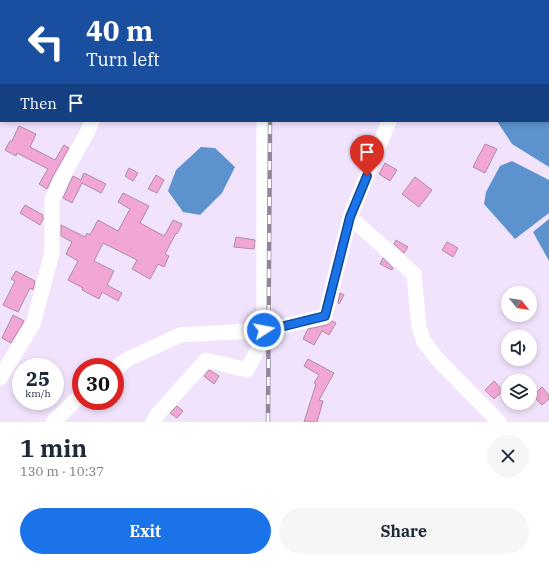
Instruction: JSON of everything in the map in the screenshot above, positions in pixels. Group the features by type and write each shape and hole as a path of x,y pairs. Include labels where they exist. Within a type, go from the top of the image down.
{"street":[{"path":"0,378 33,324 52,253 52,200 92,122"},
{"path":"153,422 157,415 206,360 247,370 266,330 264,122"},
{"path":"124,362 180,334 266,330 325,316 350,217 390,122"},
{"path":"350,217 414,274 419,327 424,342 439,361 499,422"},
{"path":"53,422 72,404"}],"water":[{"path":"498,122 549,122 549,167 512,144"},
{"path":"201,147 215,148 235,167 222,193 200,215 183,212 168,191 176,170"},
{"path":"512,161 549,180 549,213 515,239 484,204 486,192 500,166"},
{"path":"549,219 549,261 533,232"}],"building":[{"path":"19,126 36,134 30,147 55,160 64,145 69,148 47,189 39,184 48,169 17,153 16,156 5,150 10,141 12,141"},
{"path":"485,144 497,149 485,173 473,167"},
{"path":"385,163 397,170 390,181 379,174"},
{"path":"129,168 138,173 133,181 125,176"},
{"path":"84,173 106,184 101,193 82,183 72,203 63,198 73,176 81,180"},
{"path":"156,175 164,180 157,193 148,189"},
{"path":"415,177 432,190 419,207 402,194"},
{"path":"123,193 149,206 140,223 164,236 173,220 182,224 165,254 169,256 164,267 158,264 150,279 132,269 137,260 103,243 94,261 114,271 107,285 122,293 118,301 102,292 99,299 82,290 83,288 68,280 78,261 66,254 72,242 61,236 61,225 85,237 87,233 90,235 98,220 118,231 130,209 118,202"},
{"path":"25,205 43,215 40,225 20,213"},
{"path":"236,237 255,240 254,249 234,247"},
{"path":"396,240 408,247 404,253 394,244"},
{"path":"447,242 458,248 453,257 442,250"},
{"path":"383,258 393,268 392,270 380,264"},
{"path":"16,271 35,281 33,290 30,288 18,312 3,305 15,281 11,279"},
{"path":"340,293 344,295 339,304 338,303"},
{"path":"13,315 24,321 11,343 2,338"},
{"path":"332,321 336,323 329,335 322,331 314,345 303,339 308,329 327,325"},
{"path":"308,359 334,373 319,400 323,401 317,422 304,422 316,384 314,383 319,375 304,366"},
{"path":"209,370 219,376 214,384 204,376"},
{"path":"494,381 501,389 501,393 494,399 485,390"},
{"path":"542,387 549,395 549,399 542,405 537,400 537,392"},
{"path":"177,406 183,411 177,418 170,413"}],"railway":[{"path":"268,422 270,122"}],"route":[{"path":"264,330 325,316 350,217 367,176"}]}
